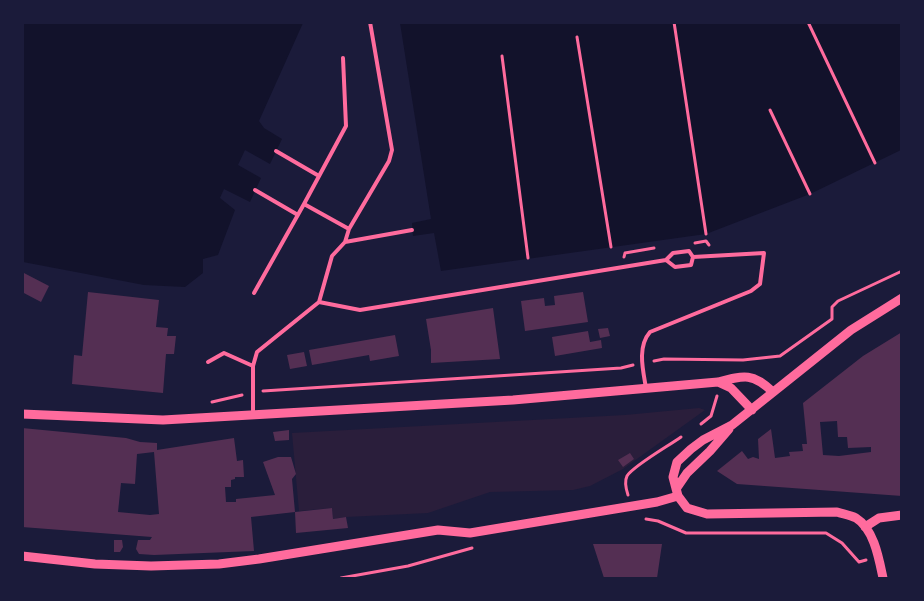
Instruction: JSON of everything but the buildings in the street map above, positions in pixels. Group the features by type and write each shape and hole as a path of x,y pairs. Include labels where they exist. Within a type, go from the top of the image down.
{"street":[{"path":"883,578 878,558 865,527 856,518 836,512 707,514 687,508 677,492 673,477 677,462 691,448 732,425 851,330 902,298"},
{"path":"22,414 163,420 253,416 513,400 718,382 749,376 760,380 773,392"},
{"path":"718,382 731,388 752,410"},
{"path":"22,556 95,564 151,566 220,564 438,530 470,533 657,502 677,492 687,473 710,451 732,425"},
{"path":"865,527 879,518 902,515"}],"lane":[{"path":"253,416 253,366 257,352 319,302 332,256 345,242 349,229 389,161 392,150 370,22"},
{"path":"254,293 346,126 344,58"},
{"path":"276,152 319,176"},
{"path":"255,190 298,215"},
{"path":"304,204 349,229"},
{"path":"345,242 412,230"},
{"path":"319,302 360,310 666,260 673,253 689,251 693,257 691,265 674,267 666,260"},
{"path":"646,388 642,363 643,348 650,332 744,294 760,284 764,253 693,257"},
{"path":"208,362 224,353 253,366"}],"path":[{"path":"674,22 706,234"},
{"path":"808,22 875,163"},
{"path":"577,36 611,247"},
{"path":"502,56 528,258"},
{"path":"770,110 810,194"},
{"path":"664,359 743,360 780,356 832,319 832,307 838,300 902,271"},
{"path":"210,402 252,391 621,368"},
{"path":"696,426 712,416 716,403"},
{"path":"630,506 625,484 627,476 682,437"},
{"path":"639,520 658,521 686,533 826,533 842,543 859,562 878,558"},
{"path":"341,578 408,566 457,553"}],"shaded area":[{"path":"22,23 303,23 259,121 264,128 282,139 270,164 245,150 238,165 261,178 250,202 224,189 220,198 235,210 218,255 203,259 203,273 185,287 144,285 23,262"},
{"path":"400,23 901,23 901,150 810,194 706,234 441,271 434,233 413,236 412,223 431,219"},
{"path":"699,408 705,410 623,469 590,486 573,490 490,492 428,513 333,519 332,508 299,511 292,433 625,415"}]}
